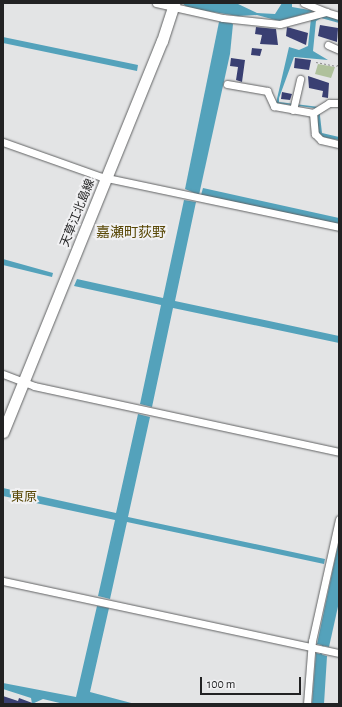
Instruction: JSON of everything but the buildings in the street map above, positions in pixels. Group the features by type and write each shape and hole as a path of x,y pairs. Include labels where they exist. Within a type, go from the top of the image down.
{"street":[{"path":"156,3 280,24 326,12"},
{"path":"304,3 339,16"},
{"name":"天草江北島線","path":"3,432 174,5"},
{"path":"328,45 339,50"},
{"path":"293,110 300,79"},
{"path":"226,84 271,93 274,106 293,110 316,111 339,103"},
{"path":"316,111 315,134 321,140 339,144"},
{"path":"3,142 106,178 339,228"},
{"path":"3,374 23,383 339,452"},
{"path":"308,704 339,519"},
{"path":"3,580 339,653"}],"path":[{"path":"316,62 337,66 339,61"}],"green space":[{"path":"318,64 335,67 331,78 315,74"}],"water":[{"path":"182,3 236,3 257,13 275,14 282,3 292,3 292,7 315,11 279,21 257,15 238,16 188,8"},
{"path":"321,15 339,18 339,23 321,18 316,21 313,51 328,60 294,57 279,98 279,102 319,107 322,133 339,137 339,140 322,137 318,132 318,114 314,108 276,103 289,47 299,50 308,46 311,18"},
{"path":"227,21 233,24 230,54 199,195 185,189 219,22"},
{"path":"3,37 138,65 137,71 3,43"},
{"path":"203,188 339,218 339,224 201,195"},
{"path":"184,200 196,202 175,301 339,336 339,343 173,308 152,407 140,404 161,305 74,286 77,279 163,298"},
{"path":"3,259 53,273 52,277 3,265"},
{"path":"138,414 150,417 128,517 325,559 324,564 127,522 110,599 98,596 115,520 3,496 3,488 116,513"},
{"path":"339,540 339,602 329,647 317,644"},
{"path":"97,606 109,608 90,692 135,704 64,704 43,699 32,704 31,698 3,689 3,683 76,697"},
{"path":"316,653 327,656 324,704 312,704"}],"waterway":[{"path":"321,655 323,645"}],"district":[{"name":"嘉瀬町荻野","path":"131,233"},
{"name":"東原","path":"24,498"}]}
